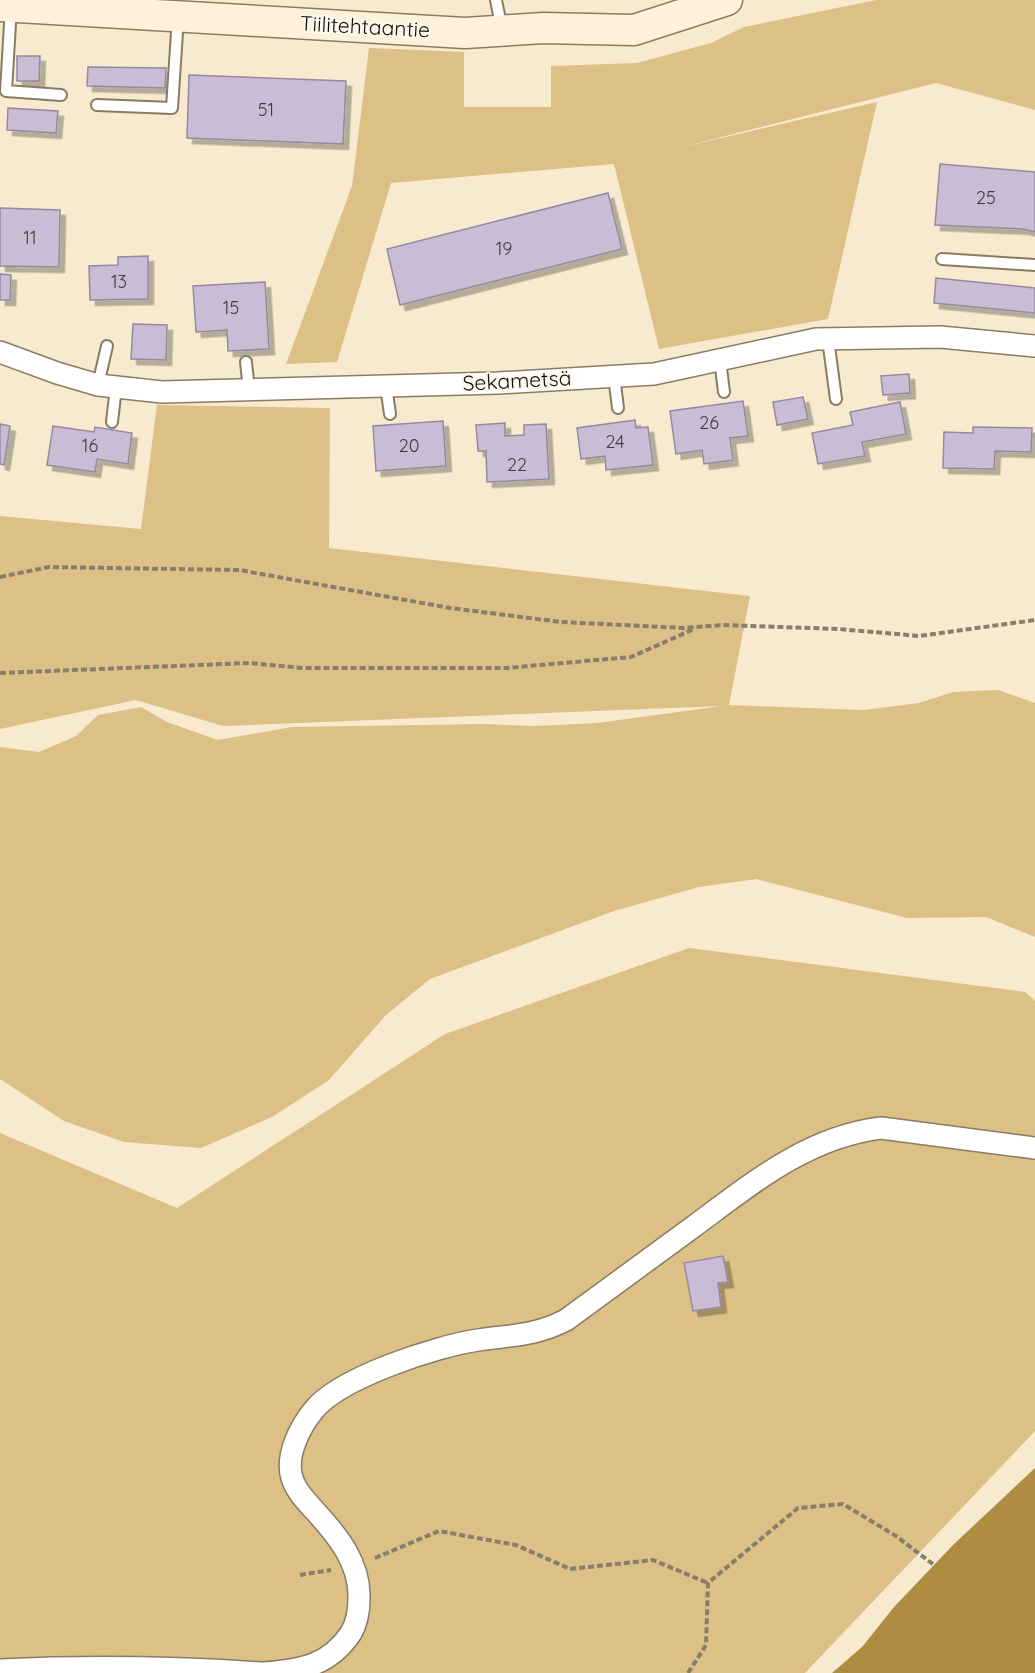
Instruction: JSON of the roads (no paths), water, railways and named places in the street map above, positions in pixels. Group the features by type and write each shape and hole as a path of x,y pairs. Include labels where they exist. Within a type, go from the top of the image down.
{"street":[{"name":"Tiilitehtaantie","path":"6,6 195,12 465,33 543,28 634,30 711,2"},
{"name":"Sekametsä","path":"0,352 57,373 107,386 162,392 498,383 654,374 816,339 940,337 1035,346"},
{"path":"0,1670 155,1667 262,1673 308,1667 328,1657 342,1646 354,1628 359,1609 360,1585 345,1548 297,1490 290,1461 293,1447 313,1409 330,1396 378,1369 453,1345 538,1332 567,1320 781,1163 833,1138 881,1128 1035,1148"}],"lane":[{"path":"496,0 502,30"},
{"path":"6,6 6,91 61,95"},
{"path":"97,105 172,108 195,12"},
{"path":"942,259 1035,265"},
{"path":"828,339 836,399"},
{"path":"107,346 107,386 112,422"},
{"path":"720,360 724,392"},
{"path":"246,362 249,390"},
{"path":"614,376 618,408"},
{"path":"386,386 390,414"}]}
